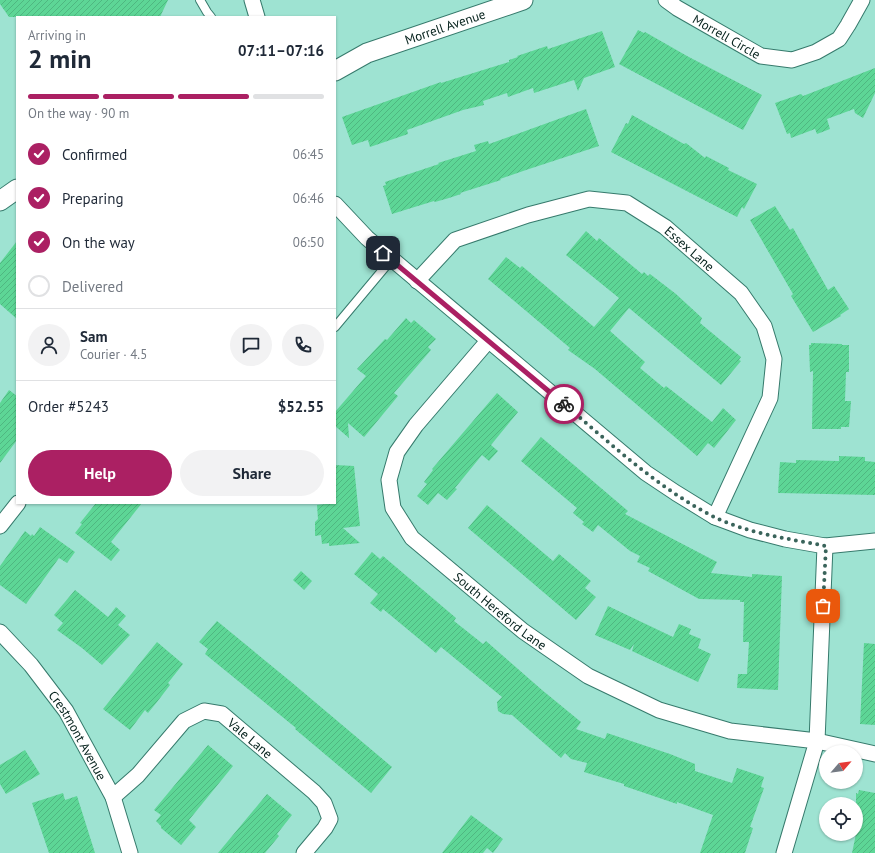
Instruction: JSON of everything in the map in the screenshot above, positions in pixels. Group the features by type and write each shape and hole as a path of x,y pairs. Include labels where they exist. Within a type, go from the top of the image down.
{"street":[{"path":"252,0 257,16"},
{"name":"Morrell Avenue","path":"336,70 367,53 523,0"},
{"name":"Morrell Circle","path":"666,0 677,8 761,56 792,60 816,52 839,39 862,0"},
{"name":"Morrell Avenue","path":"336,56 367,53"},
{"path":"0,201 16,190"},
{"name":"Essex Lane","path":"417,281 455,240 528,215 589,199 627,203 665,227 741,293 764,326 774,359 770,398 715,517"},
{"path":"336,205 367,238 391,260 646,473 676,493 715,517 750,530 785,539 826,546 875,541"},
{"name":"South Hereford Lane","path":"488,341 416,425 397,452 390,480 393,508 412,538 523,632 588,676 659,710 730,731 817,741 875,754"},
{"path":"0,526 17,504"},
{"path":"784,853 817,741 826,546"},
{"name":"Crestmont Avenue","path":"0,632 31,665 66,711 92,756 113,797 130,853"},
{"name":"Vale Lane","path":"113,797 138,775 184,721 204,711 222,714 314,792 324,803 330,819 325,828 304,853"}],"lane":[{"path":"200,0 206,12 210,16"},
{"path":"336,326 391,260"}],"building":[{"path":"0,0 168,0 160,16 9,17 0,4"},
{"path":"638,30 644,33 645,32 687,56 762,95 743,130 619,64"},
{"path":"602,31 615,67 584,78 578,91 574,80 534,93 533,88 508,97 507,93 483,101 484,105 463,110 407,130 408,134 370,147 368,140 352,145 342,117 441,82 509,62 509,60 518,57 517,56 547,46 548,49"},
{"path":"875,68 875,93 863,118 855,113 854,109 827,119 830,129 817,134 815,129 791,138 790,133 787,134 775,103 801,94 803,96"},
{"path":"586,109 599,146 500,179 501,180 449,198 392,214 383,186 386,185 385,182 476,151 474,145 488,141 489,144"},
{"path":"632,115 684,144 686,143 705,158 706,156 729,168 728,170 757,184 744,209 742,207 737,217 611,152 626,123 628,124"},
{"path":"775,206 790,230 793,228 828,290 834,286 849,309 840,315 841,316 813,332 791,296 793,294 750,220"},
{"path":"586,231 597,241 599,238 642,274 644,272 648,276 650,274 676,294 702,318 700,323 741,357 739,360 741,361 721,385 629,308 610,331 645,362 640,368 664,388 666,386 712,422 723,408 736,420 714,448 708,443 697,456 595,369 568,350 570,348 488,279 506,257 520,268 522,266 594,327 619,298 566,255"},
{"path":"16,242 16,318 0,304 0,263"},
{"path":"406,318 411,323 414,320 436,339 428,347 431,350 394,393 398,396 364,437 348,423 349,438 336,427 336,411 366,376 357,369 385,339 387,340"},
{"path":"811,343 849,345 849,372 846,372 845,401 851,401 849,427 841,427 841,429 812,429 813,371 810,372 809,345 811,345"},
{"path":"9,390 16,395 16,441 0,463 0,403"},
{"path":"497,393 518,412 491,445 498,451 489,461 482,455 447,500 438,493 428,505 417,496 427,484 424,482 433,470 432,469"},
{"path":"541,437 628,511 625,514 717,562 711,573 752,577 752,574 782,576 778,690 737,688 738,674 747,674 749,642 743,642 744,602 740,602 740,600 699,599 648,571 650,568 637,562 640,556 630,551 598,525 593,532 582,524 584,522 573,513 577,508 521,461"},
{"path":"839,456 865,457 865,461 875,462 875,495 778,493 780,462 796,463 796,460 839,461"},
{"path":"336,465 354,466 360,526 343,528 360,543 329,546 329,543 322,544 321,535 315,536 315,522 318,519 317,505 336,504"},
{"path":"95,504 141,504 111,542 120,550 111,561 75,533 82,524 80,523"},
{"path":"487,505 553,561 559,554 591,581 585,588 596,597 576,620 468,528"},
{"path":"40,527 75,552 67,563 59,558 26,604 0,585 0,566 25,531 31,536 32,534 34,536"},
{"path":"372,552 380,559 383,556 456,618 454,621 483,644 486,641 581,722 576,729 605,739 607,733 670,754 695,764 695,771 732,783 737,768 764,777 761,787 764,788 750,827 753,828 745,853 700,853 713,815 677,802 677,804 624,786 624,784 584,772 587,763 571,759 565,753 561,758 512,715 503,714 498,711 497,702 502,697 441,647 436,653 383,609 381,612 370,603 378,594 354,574"},
{"path":"301,571 312,581 304,590 293,580"},
{"path":"75,590 108,617 116,607 126,616 118,625 130,635 102,665 57,630 63,623 54,615"},
{"path":"608,606 673,637 679,624 691,629 689,634 701,639 698,648 711,654 698,682 632,651 634,644 630,650 595,635"},
{"path":"217,621 392,767 371,793 295,729 296,728 205,654 208,649 199,642"},
{"path":"157,642 183,664 168,683 170,685 157,702 148,713 145,710 130,730 103,709"},
{"path":"864,643 875,644 875,725 860,724"},
{"path":"208,745 233,766 189,820 196,827 181,845 161,828 156,821 161,815 154,810"},
{"path":"25,750 40,774 6,794 0,784 0,765"},
{"path":"859,790 875,793 875,853 852,853 855,841 863,841 863,797 856,797 856,793 858,794"},
{"path":"63,793 65,800 77,796 95,853 49,853 32,803"},
{"path":"267,794 292,815 277,834 279,836 265,853 218,853"},
{"path":"471,815 503,839 493,853 487,848 483,853 442,853"}],"way so far":[{"path":"564,404 646,473 715,517 750,530 785,539 826,546 823,606"}],"route":[{"path":"383,253 564,404"}]}
